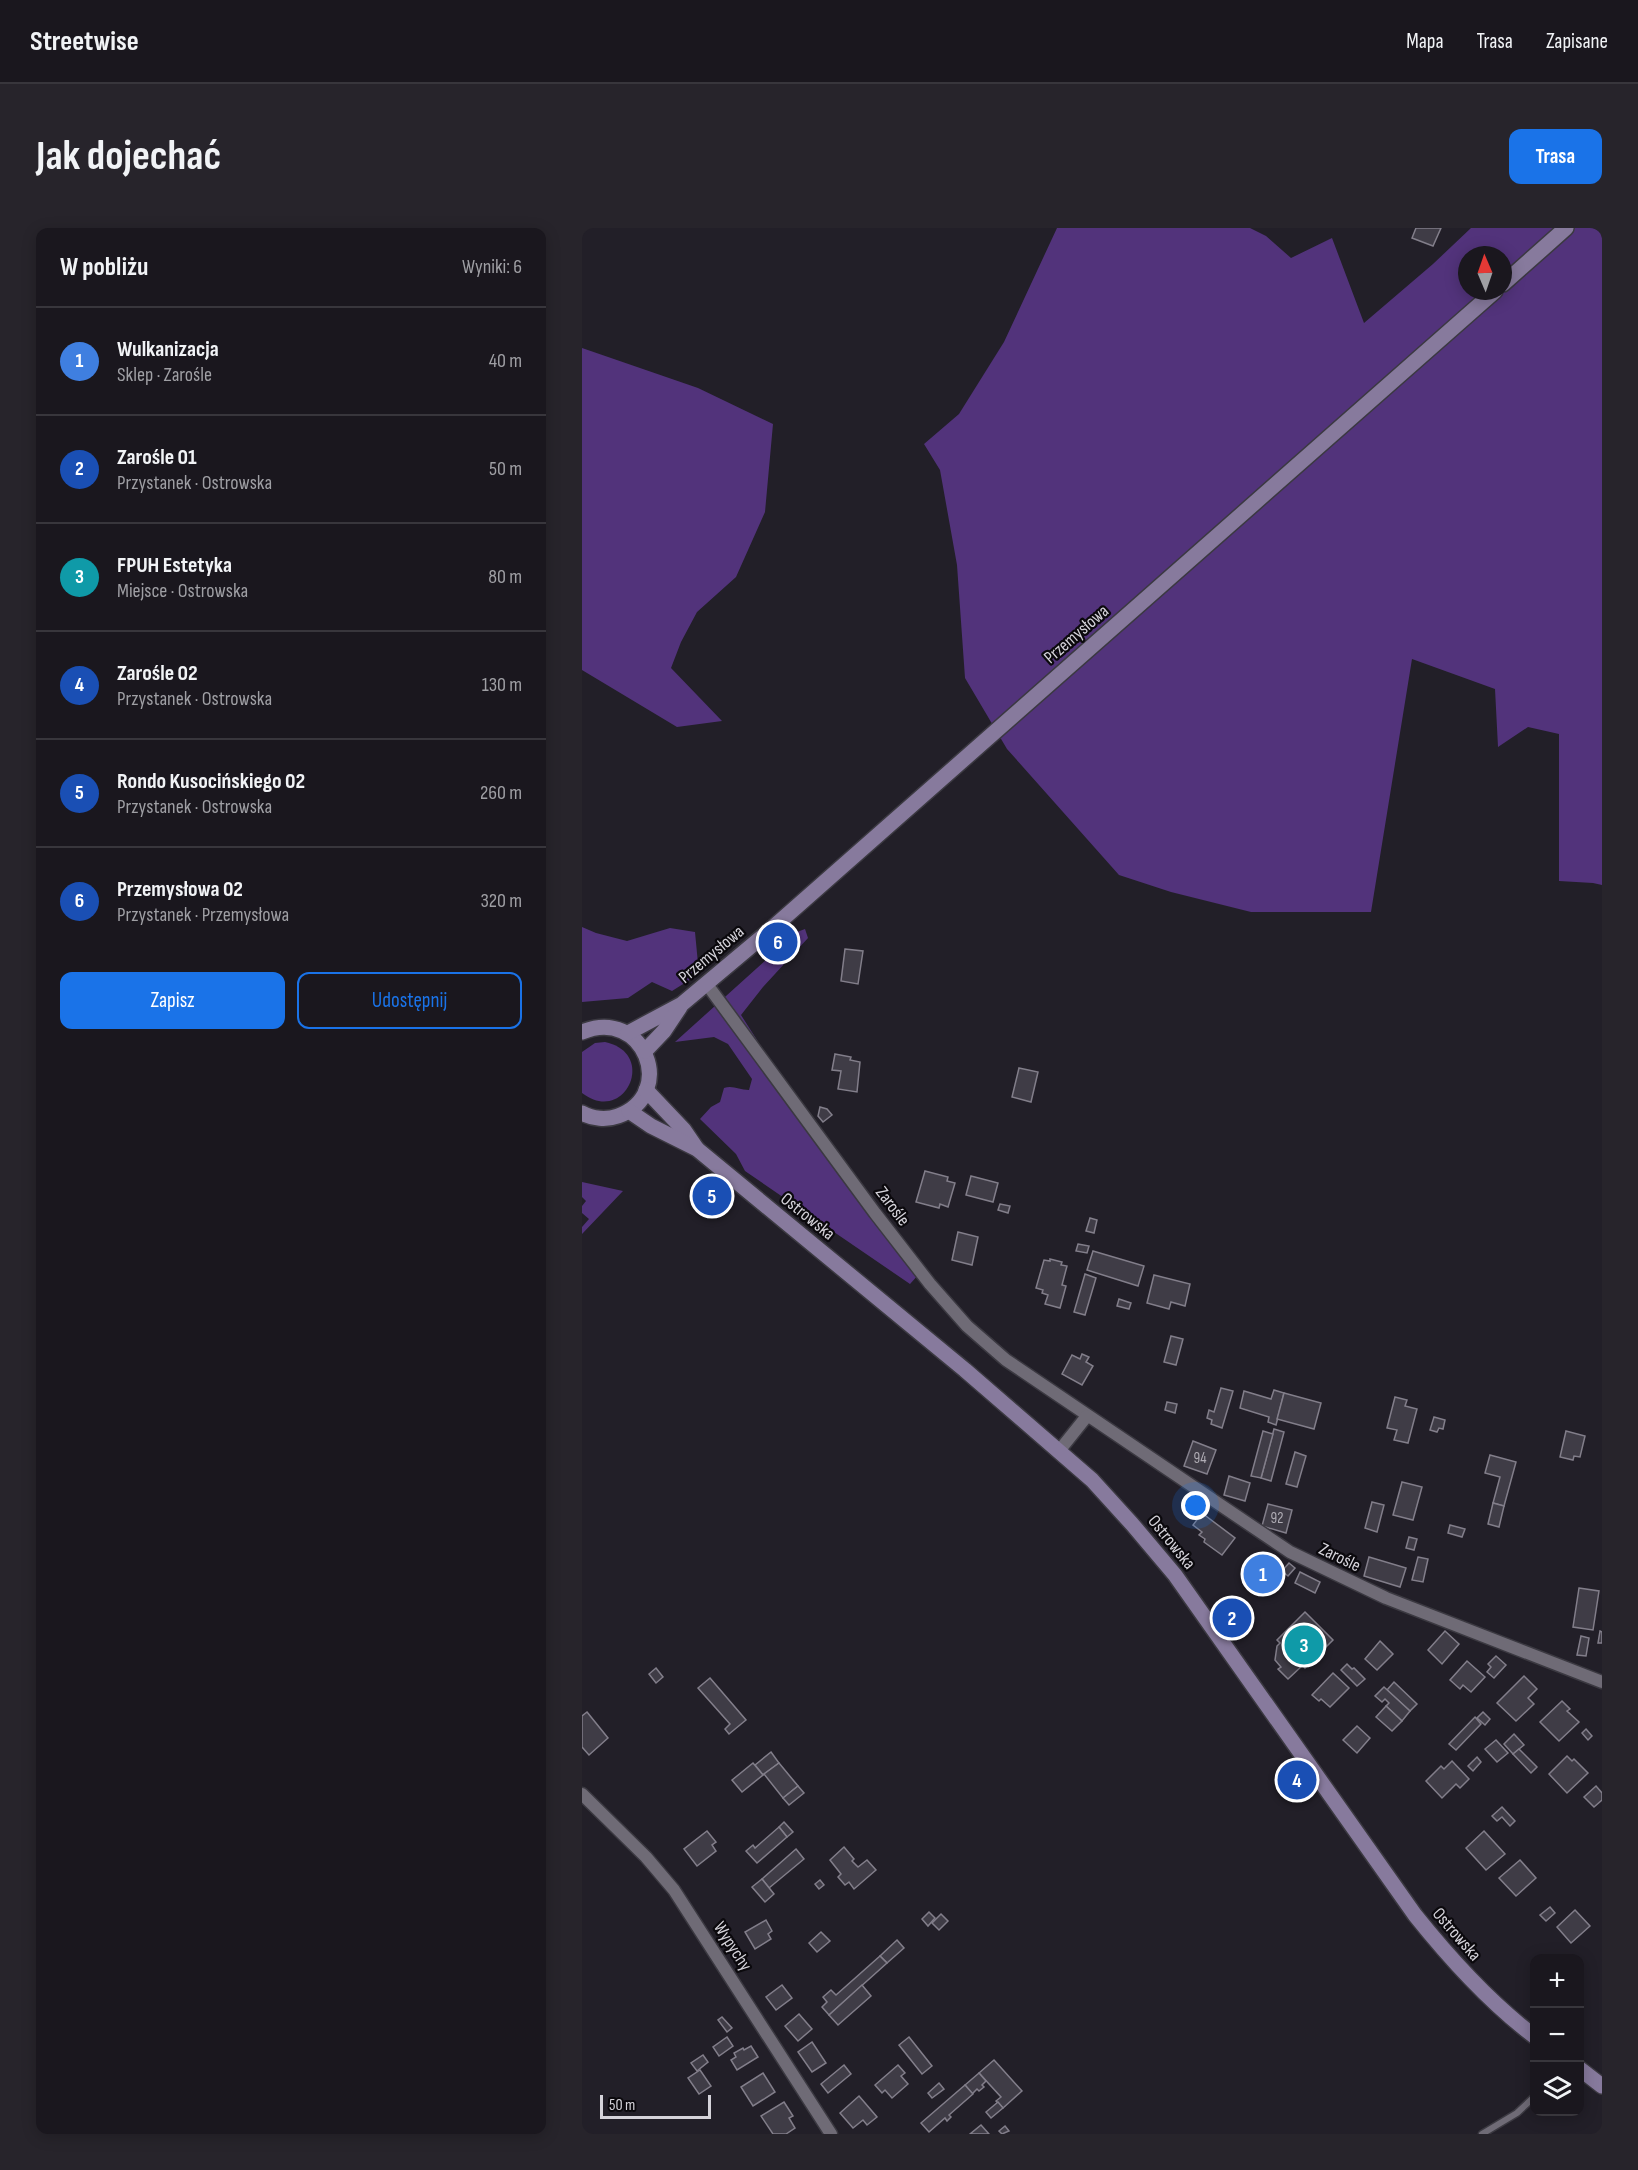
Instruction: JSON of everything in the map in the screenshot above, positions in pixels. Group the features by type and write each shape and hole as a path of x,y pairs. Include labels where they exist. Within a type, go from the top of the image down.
{"main road":[{"path":"1512,276 1566,228"},
{"name":"Przemysłowa","path":"628,1033 682,1004 769,931 1485,300"},
{"name":"Przemysłowa","path":"645,1051 664,1031 682,1004"},
{"path":"582,1032 594,1027 612,1027 628,1033 645,1051 650,1070 646,1090 639,1102 629,1111 615,1117 600,1118 582,1113"},
{"name":"Ostrowska","path":"646,1090 680,1135 696,1149 956,1362 1092,1480 1175,1575 1420,1922 1473,1983 1530,2033"},
{"name":"Ostrowska","path":"629,1111 680,1135"},
{"path":"1584,2072 1602,2086"}],"street":[{"name":"Zarośle","path":"706,983 930,1284 967,1326 1006,1360 1290,1552 1386,1599 1602,1682"},
{"path":"1059,1451 1087,1416"},
{"name":"Wypychy","path":"582,1794 646,1857 674,1890 831,2134"}],"lane":[{"path":"1482,2134 1517,2113 1530,2101"}],"shaded area":[{"path":"1057,228 1250,228 1266,236 1291,258 1332,238 1364,323 1471,228 1602,228 1602,885 1559,881 1559,734 1528,727 1498,747 1495,689 1412,659 1371,912 1251,912 1171,892 1119,875 1007,749 965,678 957,565 940,470 924,444 959,414 1004,342"},
{"path":"582,348 698,388 773,424 765,512 736,577 697,612 681,642 671,668 722,721 677,727 582,670"},
{"path":"582,927 627,941 670,928 695,932 699,974 672,991 652,982 628,998 582,1002"},
{"path":"805,929 808,938 741,1015 757,1040 770,1073 919,1274 910,1284 745,1171 736,1154 700,1119 711,1107 720,1102 724,1088 749,1090 752,1079 728,1044 714,1037 675,1042 797,932"},
{"path":"605,1042 621,1049 630,1059 632,1072 630,1084 622,1094 611,1100 598,1101 582,1093 582,1052 595,1043"},
{"path":"582,1182 623,1191 582,1234 582,1227 589,1219 582,1213 582,1206 586,1201 582,1197"}],"building":[{"path":"1416,228 1441,228 1433,246 1412,238"},
{"path":"845,949 863,951 858,984 841,981"},
{"path":"835,1054 851,1057 850,1060 860,1062 857,1092 838,1089 841,1071 832,1070"},
{"path":"1019,1068 1038,1072 1031,1102 1012,1097"},
{"path":"820,1107 827,1109 832,1115 823,1122 818,1116"},
{"path":"925,1171 948,1177 947,1181 955,1183 948,1207 940,1204 939,1208 916,1202"},
{"path":"971,1176 998,1183 993,1202 966,1195"},
{"path":"1000,1204 1010,1206 1008,1213 998,1210"},
{"path":"1090,1218 1097,1220 1094,1233 1086,1231"},
{"path":"958,1232 978,1237 972,1265 952,1260"},
{"path":"1078,1244 1089,1246 1087,1253 1076,1251"},
{"path":"1093,1251 1144,1266 1138,1286 1087,1270"},
{"path":"1050,1259 1067,1266 1062,1285 1066,1286 1060,1308 1045,1304 1048,1295 1036,1288 1044,1260 1050,1261"},
{"path":"1085,1274 1096,1278 1085,1315 1074,1312"},
{"path":"1154,1275 1190,1284 1185,1306 1171,1302 1169,1309 1147,1303"},
{"path":"1119,1299 1131,1303 1129,1309 1117,1306"},
{"path":"1171,1336 1183,1339 1176,1365 1164,1362"},
{"path":"1082,1354 1089,1357 1086,1362 1093,1366 1082,1385 1062,1374 1072,1355 1080,1359"},
{"path":"1221,1388 1233,1391 1222,1428 1211,1424 1212,1420 1207,1418 1209,1410 1214,1412"},
{"path":"1274,1390 1284,1393 1276,1425 1268,1422 1269,1417 1240,1408 1244,1391 1271,1399"},
{"path":"1284,1393 1321,1403 1314,1429 1277,1419"},
{"path":"1395,1397 1407,1400 1405,1406 1417,1409 1408,1443 1394,1440 1397,1430 1387,1428"},
{"path":"1167,1402 1177,1404 1175,1413 1165,1410"},
{"path":"1434,1417 1445,1420 1443,1429 1439,1428 1437,1432 1430,1430"},
{"path":"1274,1429 1284,1432 1271,1481 1261,1478"},
{"path":"1263,1431 1273,1434 1261,1478 1251,1476"},
{"path":"1566,1431 1585,1436 1580,1457 1574,1456 1573,1460 1560,1457"},
{"path":"1193,1441 1216,1450 1207,1474 1184,1466"},
{"path":"1295,1452 1306,1456 1297,1487 1286,1484"},
{"path":"1490,1455 1516,1462 1504,1506 1493,1503 1500,1477 1485,1473"},
{"path":"1229,1476 1250,1483 1245,1501 1224,1495"},
{"path":"1402,1482 1422,1487 1413,1520 1393,1515"},
{"path":"1372,1502 1384,1505 1377,1532 1365,1528"},
{"path":"1493,1503 1504,1506 1499,1527 1488,1524"},
{"path":"1268,1504 1292,1510 1286,1533 1262,1526"},
{"path":"1202,1513 1235,1538 1222,1555 1204,1542 1205,1539 1199,1535 1202,1532 1193,1525"},
{"path":"1450,1525 1465,1529 1462,1537 1448,1533"},
{"path":"1409,1537 1417,1539 1414,1550 1406,1548"},
{"path":"1369,1557 1406,1568 1400,1587 1364,1576"},
{"path":"1418,1557 1428,1559 1423,1582 1412,1580"},
{"path":"1260,1558 1266,1563 1270,1559 1275,1563 1271,1567 1278,1573 1265,1589 1249,1575 1258,1565 1256,1563"},
{"path":"1289,1563 1295,1568 1288,1576 1282,1571"},
{"path":"1300,1572 1320,1582 1315,1593 1295,1583"},
{"path":"1579,1588 1599,1591 1593,1630 1573,1627"},
{"path":"1305,1612 1333,1640 1305,1668 1303,1665 1288,1679 1278,1669 1281,1667 1275,1660 1277,1646 1280,1643 1277,1640"},
{"path":"1445,1631 1459,1644 1442,1664 1428,1650"},
{"path":"1600,1631 1602,1632 1602,1643 1598,1643"},
{"path":"1581,1636 1589,1638 1586,1656 1577,1655"},
{"path":"1380,1641 1393,1654 1377,1670 1365,1659"},
{"path":"1496,1656 1506,1665 1494,1678 1487,1672 1491,1667 1488,1664"},
{"path":"1467,1661 1485,1677 1471,1692 1463,1685 1460,1689 1450,1680"},
{"path":"1347,1664 1365,1679 1357,1686 1341,1670"},
{"path":"656,1668 663,1677 656,1683 649,1674"},
{"path":"1333,1673 1349,1688 1330,1707 1312,1695"},
{"path":"1524,1676 1537,1689 1528,1698 1534,1704 1516,1721 1497,1703"},
{"path":"710,1678 746,1720 729,1734 725,1729 730,1724 698,1688"},
{"path":"1394,1682 1417,1704 1410,1711 1387,1690"},
{"path":"1384,1687 1410,1711 1402,1721 1386,1706 1389,1703 1385,1699 1382,1702 1375,1696"},
{"path":"1562,1701 1570,1709 1567,1711 1579,1722 1559,1741 1540,1722"},
{"path":"1386,1706 1402,1721 1392,1731 1376,1717"},
{"path":"587,1712 608,1738 589,1755 582,1747 582,1716"},
{"path":"1483,1712 1490,1719 1485,1725 1477,1718"},
{"path":"1475,1717 1481,1724 1456,1750 1449,1744"},
{"path":"1357,1726 1370,1738 1357,1753 1343,1740"},
{"path":"1586,1729 1592,1736 1588,1740 1582,1733"},
{"path":"1514,1734 1524,1745 1513,1754 1504,1744"},
{"path":"1496,1740 1508,1753 1497,1762 1485,1749"},
{"path":"1519,1749 1537,1767 1531,1773 1513,1754"},
{"path":"771,1752 779,1763 763,1775 755,1765"},
{"path":"1567,1756 1572,1761 1574,1759 1588,1773 1567,1793 1549,1774"},
{"path":"1477,1757 1481,1762 1473,1771 1468,1766"},
{"path":"1452,1761 1469,1779 1460,1788 1456,1784 1442,1798 1426,1781 1441,1766 1444,1769"},
{"path":"753,1763 763,1775 742,1792 732,1780"},
{"path":"779,1763 798,1786 783,1798 764,1774"},
{"path":"798,1786 804,1793 789,1805 783,1798"},
{"path":"1596,1786 1602,1793 1602,1800 1594,1807 1584,1797"},
{"path":"1502,1807 1515,1821 1510,1826 1502,1817 1497,1821 1492,1816"},
{"path":"784,1822 793,1832 787,1837 779,1827"},
{"path":"779,1827 787,1837 757,1863 746,1851 753,1845 755,1848"},
{"path":"707,1831 716,1842 712,1845 716,1851 697,1866 684,1849"},
{"path":"1484,1831 1505,1854 1486,1870 1466,1848"},
{"path":"844,1847 858,1867 867,1860 876,1870 854,1889 849,1882 845,1885 838,1877 841,1874 830,1860"},
{"path":"796,1849 804,1859 769,1888 762,1879"},
{"path":"1520,1860 1536,1878 1516,1896 1499,1878"},
{"path":"762,1879 774,1894 765,1902 752,1887"},
{"path":"820,1880 824,1885 819,1889 815,1884"},
{"path":"1550,1907 1555,1913 1546,1921 1540,1915"},
{"path":"1575,1910 1590,1926 1571,1943 1557,1927"},
{"path":"929,1912 935,1918 928,1926 922,1919"},
{"path":"941,1914 948,1921 939,1930 932,1923"},
{"path":"766,1920 772,1931 768,1934 771,1939 755,1949 745,1932"},
{"path":"821,1932 830,1941 817,1952 809,1943"},
{"path":"897,1940 904,1948 887,1963 880,1956"},
{"path":"880,1956 887,1963 829,2015 822,2007 827,2002 823,1997 831,1990 836,1995"},
{"path":"782,1985 792,1998 776,2010 766,1997"},
{"path":"862,1985 871,1996 838,2025 829,2015"},
{"path":"799,2014 812,2029 798,2041 785,2026"},
{"path":"722,2017 732,2028 727,2032 718,2020"},
{"path":"727,2037 733,2046 719,2056 713,2047"},
{"path":"909,2037 932,2066 922,2074 899,2045"},
{"path":"812,2042 826,2063 812,2072 798,2052"},
{"path":"751,2046 758,2057 737,2070 731,2060 736,2057 734,2053"},
{"path":"703,2055 708,2062 697,2071 691,2063"},
{"path":"994,2060 1022,2091 1003,2108 996,2101 1001,2097 979,2073"},
{"path":"844,2065 851,2074 828,2093 821,2084"},
{"path":"898,2065 905,2073 901,2076 908,2084 892,2098 885,2090 882,2093 875,2085"},
{"path":"700,2070 711,2086 699,2094 688,2078"},
{"path":"763,2073 775,2092 753,2106 741,2087"},
{"path":"979,2073 986,2081 982,2085 984,2087 972,2094 965,2085"},
{"path":"939,2083 944,2089 932,2098 928,2093"},
{"path":"965,2085 973,2094 949,2115 951,2117 947,2121 945,2118 929,2132 921,2123"},
{"path":"859,2096 877,2117 867,2125 863,2120 853,2128 840,2113"},
{"path":"784,2102 793,2116 789,2118 795,2128 786,2134 773,2134 761,2116"},
{"path":"998,2102 1003,2108 991,2118 986,2112"},
{"path":"981,2125 989,2134 970,2134"},
{"path":"1005,2126 1009,2131 1002,2134 999,2131"}],"place":[{"name":"Przemysłowa 02","path":"778,942"},
{"name":"Rondo Kusocińskiego 02","path":"712,1196"},
{"name":"Wulkanizacja","path":"1263,1574"},
{"name":"Zarośle 01","path":"1232,1618"},
{"name":"FPUH Estetyka","path":"1304,1645"},
{"name":"Zarośle 02","path":"1297,1780"}]}
